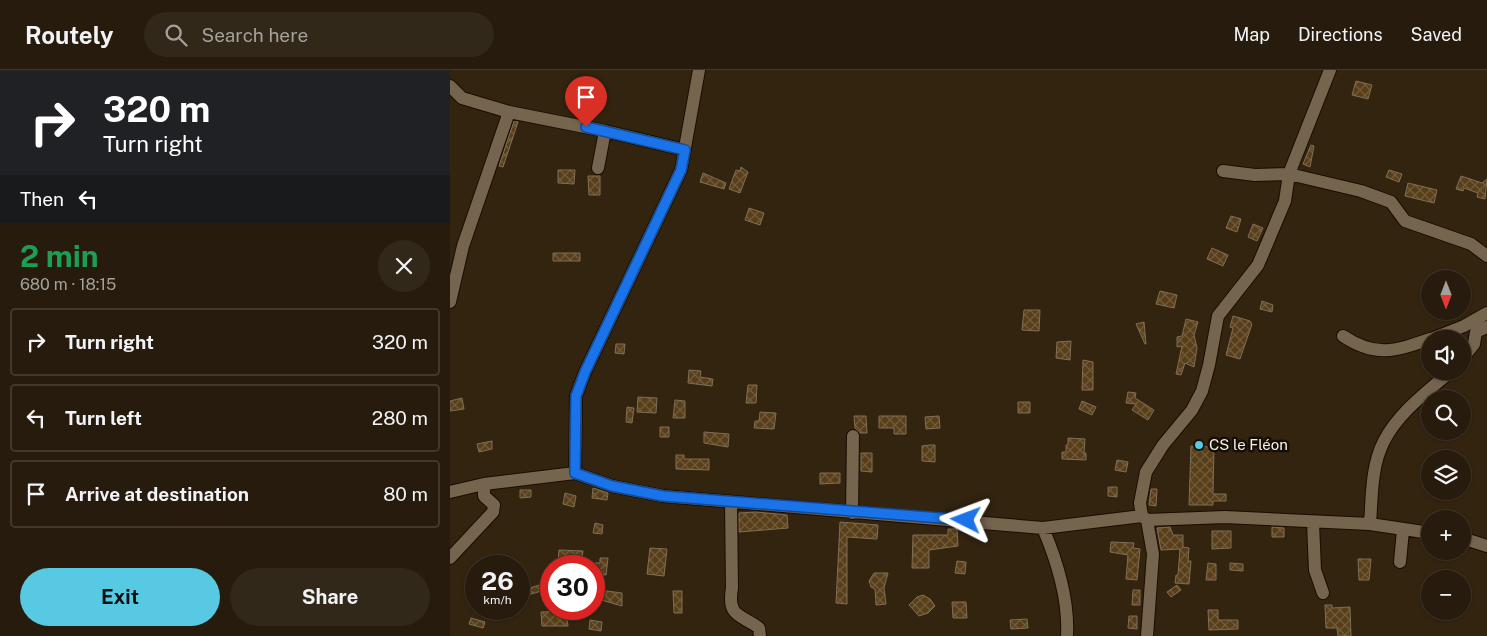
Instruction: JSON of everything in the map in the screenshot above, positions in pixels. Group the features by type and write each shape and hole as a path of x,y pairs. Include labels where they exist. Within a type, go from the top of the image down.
{"street":[{"path":"575,473 576,396 585,372 681,170 699,70"},
{"path":"1147,636 1153,554 1140,503 1146,472 1163,445 1192,410 1202,391 1210,365 1218,316 1258,265 1285,201 1288,174 1330,70"},
{"path":"450,86 462,98 509,112 605,131 685,150"},
{"path":"450,302 463,246 509,112"},
{"path":"598,168 605,131"},
{"path":"1223,171 1256,175 1288,174 1361,192 1391,202 1405,221 1463,241 1487,256"},
{"path":"1454,330 1487,313"},
{"path":"1471,348 1474,344 1476,332 1487,327"},
{"path":"1343,336 1359,347 1380,352 1400,350 1421,342"},
{"path":"1370,524 1374,472 1384,441 1399,419 1441,380"},
{"path":"852,436 852,512"},
{"path":"450,492 484,484 575,473 612,486 663,496 1043,528 1144,518 1225,518 1370,524 1421,532"},
{"path":"450,558 493,512 494,505 484,496 484,484"},
{"path":"731,502 732,588 730,600 732,609 739,617 759,628 760,636"},
{"path":"1313,523 1315,570 1323,593"},
{"path":"1043,528 1054,555 1068,625 1067,636"},
{"path":"1400,562 1403,530"},
{"path":"1471,541 1487,546"}],"building":[{"path":"1356,81 1372,85 1368,99 1352,95"},
{"path":"514,121 518,122 503,167 499,166"},
{"path":"1311,145 1314,146 1310,167 1303,164"},
{"path":"741,167 748,172 740,193 729,189 736,170 740,171"},
{"path":"558,170 575,170 574,184 558,183"},
{"path":"1389,170 1402,174 1399,182 1386,177"},
{"path":"703,173 726,183 724,189 700,182"},
{"path":"588,176 600,176 600,195 589,195"},
{"path":"1461,176 1482,183 1487,179 1485,199 1477,197 1478,193 1464,188 1463,191 1456,189"},
{"path":"1408,183 1437,190 1434,203 1405,196"},
{"path":"749,208 764,213 760,225 745,220"},
{"path":"1231,216 1241,219 1237,232 1226,228"},
{"path":"1253,224 1263,228 1257,241 1248,237"},
{"path":"1212,248 1228,255 1223,266 1207,259"},
{"path":"553,253 580,253 580,261 553,261"},
{"path":"1160,291 1177,295 1174,308 1156,304"},
{"path":"1262,301 1273,305 1272,312 1260,309"},
{"path":"1024,310 1040,310 1039,331 1022,330"},
{"path":"1233,316 1250,321 1252,324 1240,359 1226,355 1233,328 1230,327"},
{"path":"1186,319 1198,322 1194,335 1197,348 1194,367 1185,363 1181,375 1176,374 1182,346 1177,347 1177,337 1182,336"},
{"path":"1144,322 1146,344 1136,324"},
{"path":"1071,341 1070,360 1056,358 1057,342"},
{"path":"616,344 625,344 624,354 615,353"},
{"path":"1083,360 1093,362 1093,390 1082,390"},
{"path":"689,370 701,371 700,377 713,379 712,386 688,383"},
{"path":"748,385 757,385 756,403 746,403"},
{"path":"1128,392 1136,393 1135,398 1154,410 1148,420 1132,410 1136,404 1126,403"},
{"path":"638,397 657,398 656,413 637,412"},
{"path":"462,398 464,409 450,411 450,401"},
{"path":"675,400 685,401 685,418 673,418"},
{"path":"1082,401 1096,407 1092,415 1079,409"},
{"path":"1018,402 1030,402 1030,413 1018,413"},
{"path":"627,407 634,408 632,423 626,422"},
{"path":"760,412 776,413 774,429 754,428 755,421 759,421"},
{"path":"854,416 866,416 867,433 860,433 855,428"},
{"path":"879,416 906,416 906,434 894,434 894,428 879,428"},
{"path":"939,416 940,428 926,429 925,417"},
{"path":"660,427 669,427 669,437 660,437"},
{"path":"704,432 729,434 728,447 704,443"},
{"path":"1068,438 1085,439 1084,453 1086,453 1086,460 1062,459 1062,452 1066,452 1066,445 1068,445"},
{"path":"492,441 492,449 479,452 477,444"},
{"path":"935,445 935,462 922,461 922,446"},
{"path":"1191,446 1214,447 1213,494 1226,494 1226,501 1213,501 1213,505 1189,505"},
{"path":"861,453 872,453 872,472 861,471"},
{"path":"676,455 684,455 684,459 709,459 709,470 676,469"},
{"path":"1117,460 1128,462 1126,472 1115,470"},
{"path":"820,473 840,473 840,483 820,484"},
{"path":"1108,487 1117,487 1117,497 1108,496"},
{"path":"593,488 608,493 607,500 592,498"},
{"path":"1151,489 1157,489 1156,506 1149,505"},
{"path":"520,490 531,490 531,497 520,498"},
{"path":"565,493 576,496 574,507 563,504"},
{"path":"756,512 787,515 788,528 739,532 739,513"},
{"path":"840,522 878,525 877,539 847,537 847,604 836,603"},
{"path":"595,523 603,525 602,534 593,533"},
{"path":"1170,527 1173,535 1183,535 1183,547 1189,548 1188,561 1191,561 1189,584 1175,583 1176,575 1178,575 1180,549 1161,550 1157,528"},
{"path":"1272,527 1284,528 1284,537 1272,537"},
{"path":"948,529 957,529 958,546 929,550 929,568 912,568 913,535 948,535"},
{"path":"1212,531 1231,531 1231,548 1212,549"},
{"path":"1111,542 1134,543 1133,548 1140,549 1137,580 1126,579 1128,555 1110,552"},
{"path":"650,548 667,549 664,576 647,574"},
{"path":"559,550 583,551 582,555 559,555"},
{"path":"605,558 608,558 606,575"},
{"path":"1358,559 1371,559 1369,580 1359,580"},
{"path":"957,561 966,562 965,574 955,573"},
{"path":"1208,563 1216,564 1216,580 1206,580"},
{"path":"1230,563 1243,564 1243,571 1230,570"},
{"path":"874,573 888,573 884,588 886,604 876,605 875,589 871,587 869,581"},
{"path":"540,585 540,591 530,594 530,588"},
{"path":"1177,585 1181,590 1171,597 1167,592"},
{"path":"1133,590 1140,590 1140,605 1132,605"},
{"path":"605,591 622,593 622,606 605,601"},
{"path":"673,591 682,591 682,613 674,613"},
{"path":"923,595 930,599 935,606 928,613 919,616 909,605 917,597"},
{"path":"952,602 966,602 967,618 953,618"},
{"path":"1325,605 1332,605 1332,608 1350,607 1351,636 1338,636 1337,628 1326,628"},
{"path":"1208,610 1218,610 1218,620 1238,620 1238,629 1209,630"},
{"path":"1129,616 1137,616 1137,629 1128,628"},
{"path":"1027,619 1028,628 1011,629 1010,620"},
{"path":"470,620 485,622 483,628 469,624"},
{"path":"542,620 567,620 568,626 542,626"},
{"path":"590,620 602,622 601,631 589,629"}],"place":[{"name":"CS le Fléon","path":"1199,445"}],"route":[{"path":"586,127 685,150 681,170 641,251 585,372 576,396 575,473 612,486 663,496 916,518 966,520"}]}
